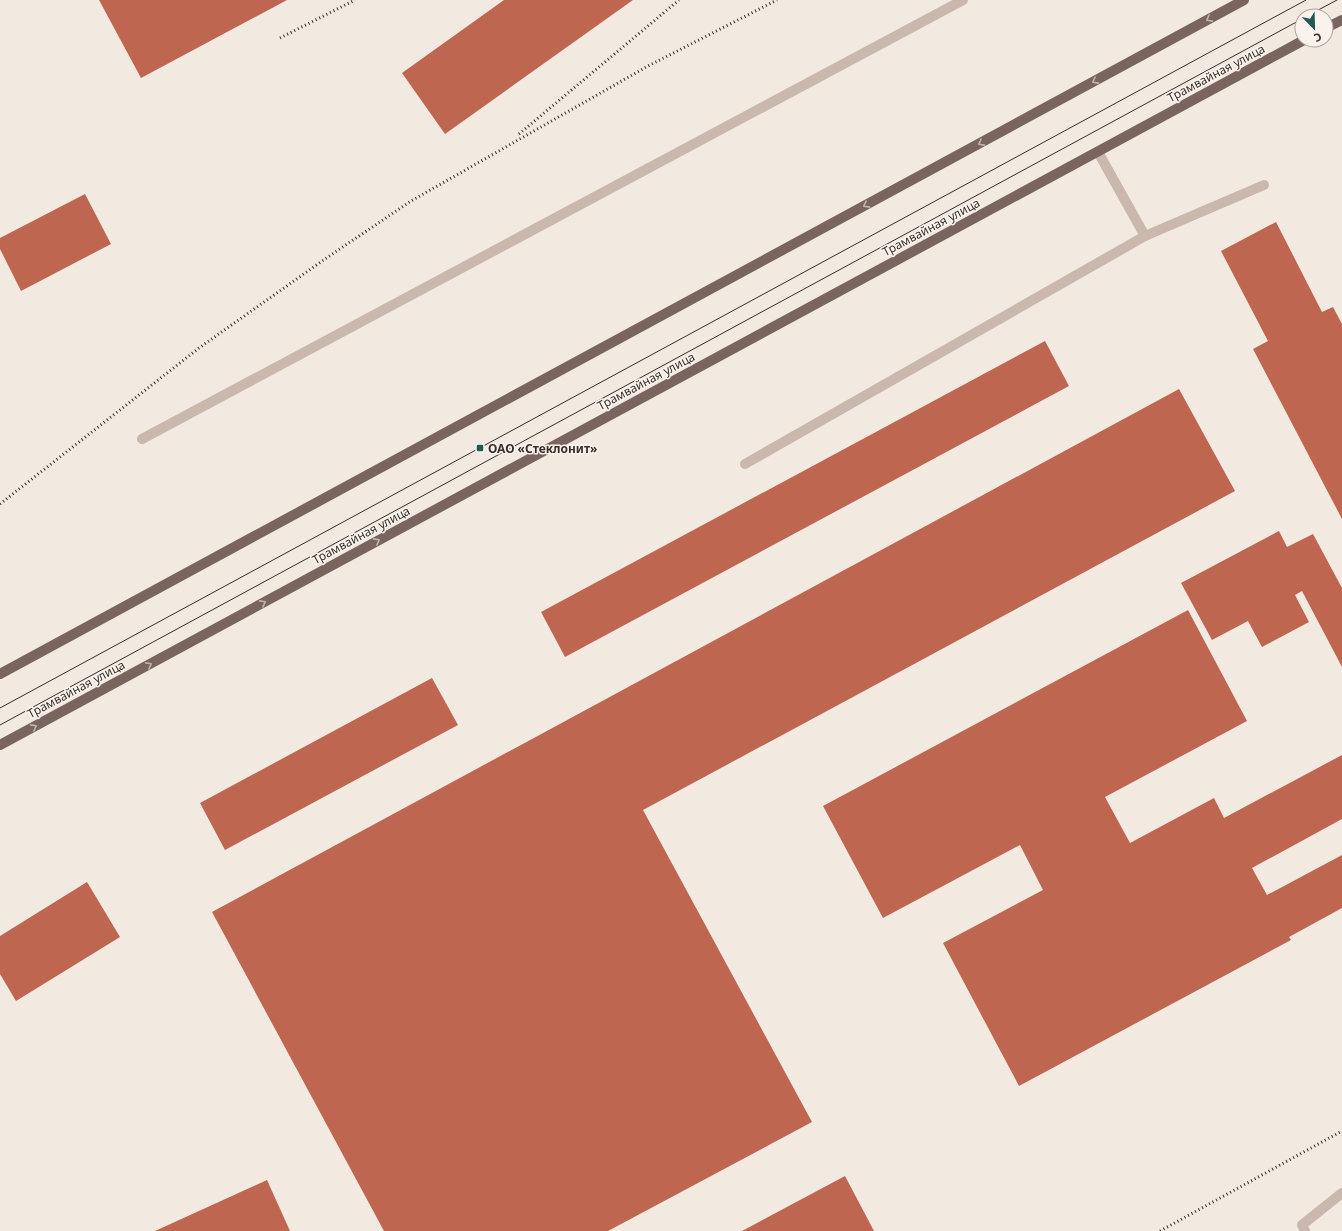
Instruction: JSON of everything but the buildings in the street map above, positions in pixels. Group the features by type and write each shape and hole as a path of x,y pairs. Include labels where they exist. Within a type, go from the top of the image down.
{"main road":[{"path":"0,674 1244,0"},
{"name":"Трамвайная улица","path":"0,745 1294,45"}],"lane":[{"path":"142,439 963,0"},
{"path":"1098,152 1145,236"},
{"path":"745,464 1145,236 1264,184"},
{"path":"1305,1231 1302,1225 1342,1193"}],"tram line":[{"path":"0,708 1306,0"},
{"path":"1322,8 1337,0"},
{"path":"0,725 1294,23"}],"railway":[{"path":"280,38 355,0"},
{"path":"519,134 679,0"},
{"path":"0,504 199,348 325,259 411,201 648,66 777,0"},
{"path":"1160,1231 1342,1131"}],"place":[{"name":"ОАО «Стеклонит»","path":"480,448"}]}
